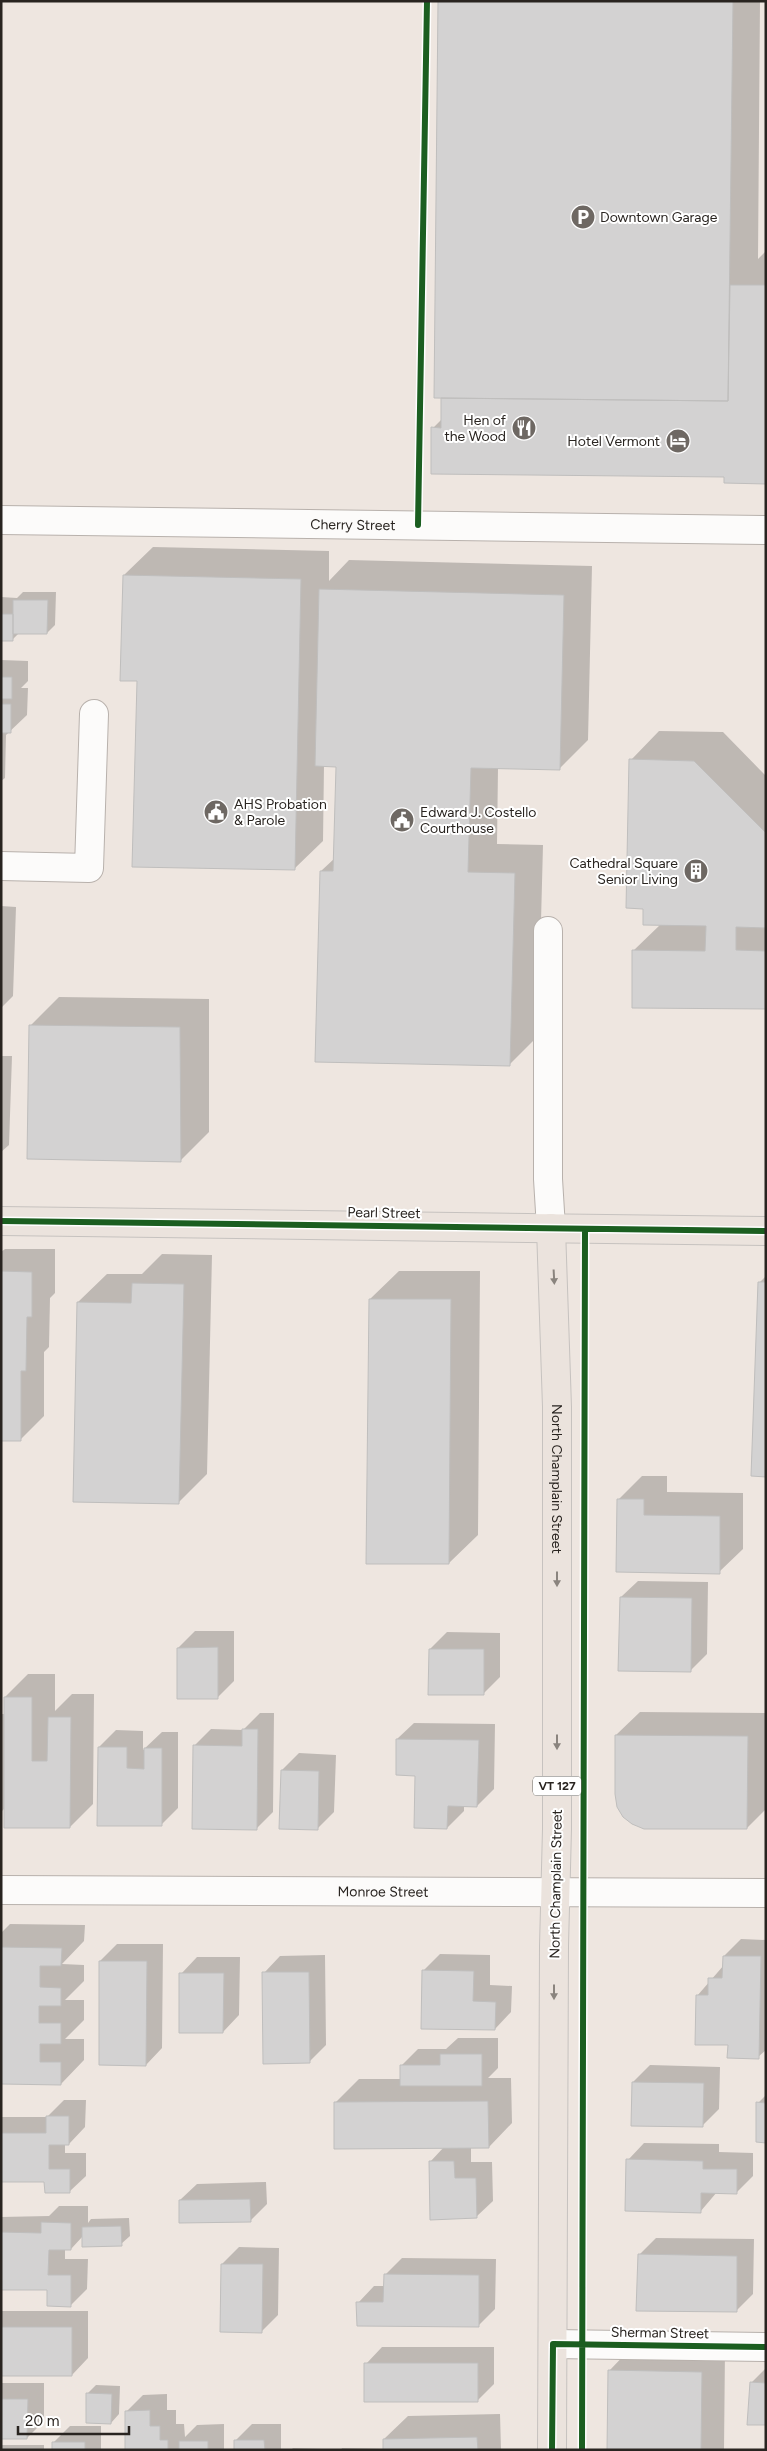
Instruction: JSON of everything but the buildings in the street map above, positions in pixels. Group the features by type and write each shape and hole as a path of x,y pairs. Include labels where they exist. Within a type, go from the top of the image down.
{"main road":[{"name":"Pearl Street","path":"1,1221 766,1232"},
{"name":"North Champlain Street","path":"551,1228 557,1407 552,2450"}],"street":[{"name":"Cherry Street","path":"1,520 766,530"},
{"path":"1,866 89,868 94,714"},
{"path":"548,931 548,1179 551,1228"},
{"name":"Monroe Street","path":"1,1890 556,1891 766,1894"},
{"name":"Sherman Street","path":"553,2344 766,2348"}],"cycle path":[{"path":"418,525 427,1"},
{"path":"1,1221 766,1231"},
{"path":"582,2450 585,1229"},
{"path":"552,2450 553,2344 766,2347"}],"place":[{"name":"Downtown Garage","path":"583,217"},
{"name":"Hen of the Wood","path":"524,428"},
{"name":"Hotel Vermont","path":"678,441"},
{"name":"AHS Probation & Parole","path":"216,812"},
{"name":"Edward J. Costello Courthouse","path":"402,820"},
{"name":"Cathedral Square Senior Living","path":"696,871"}]}
